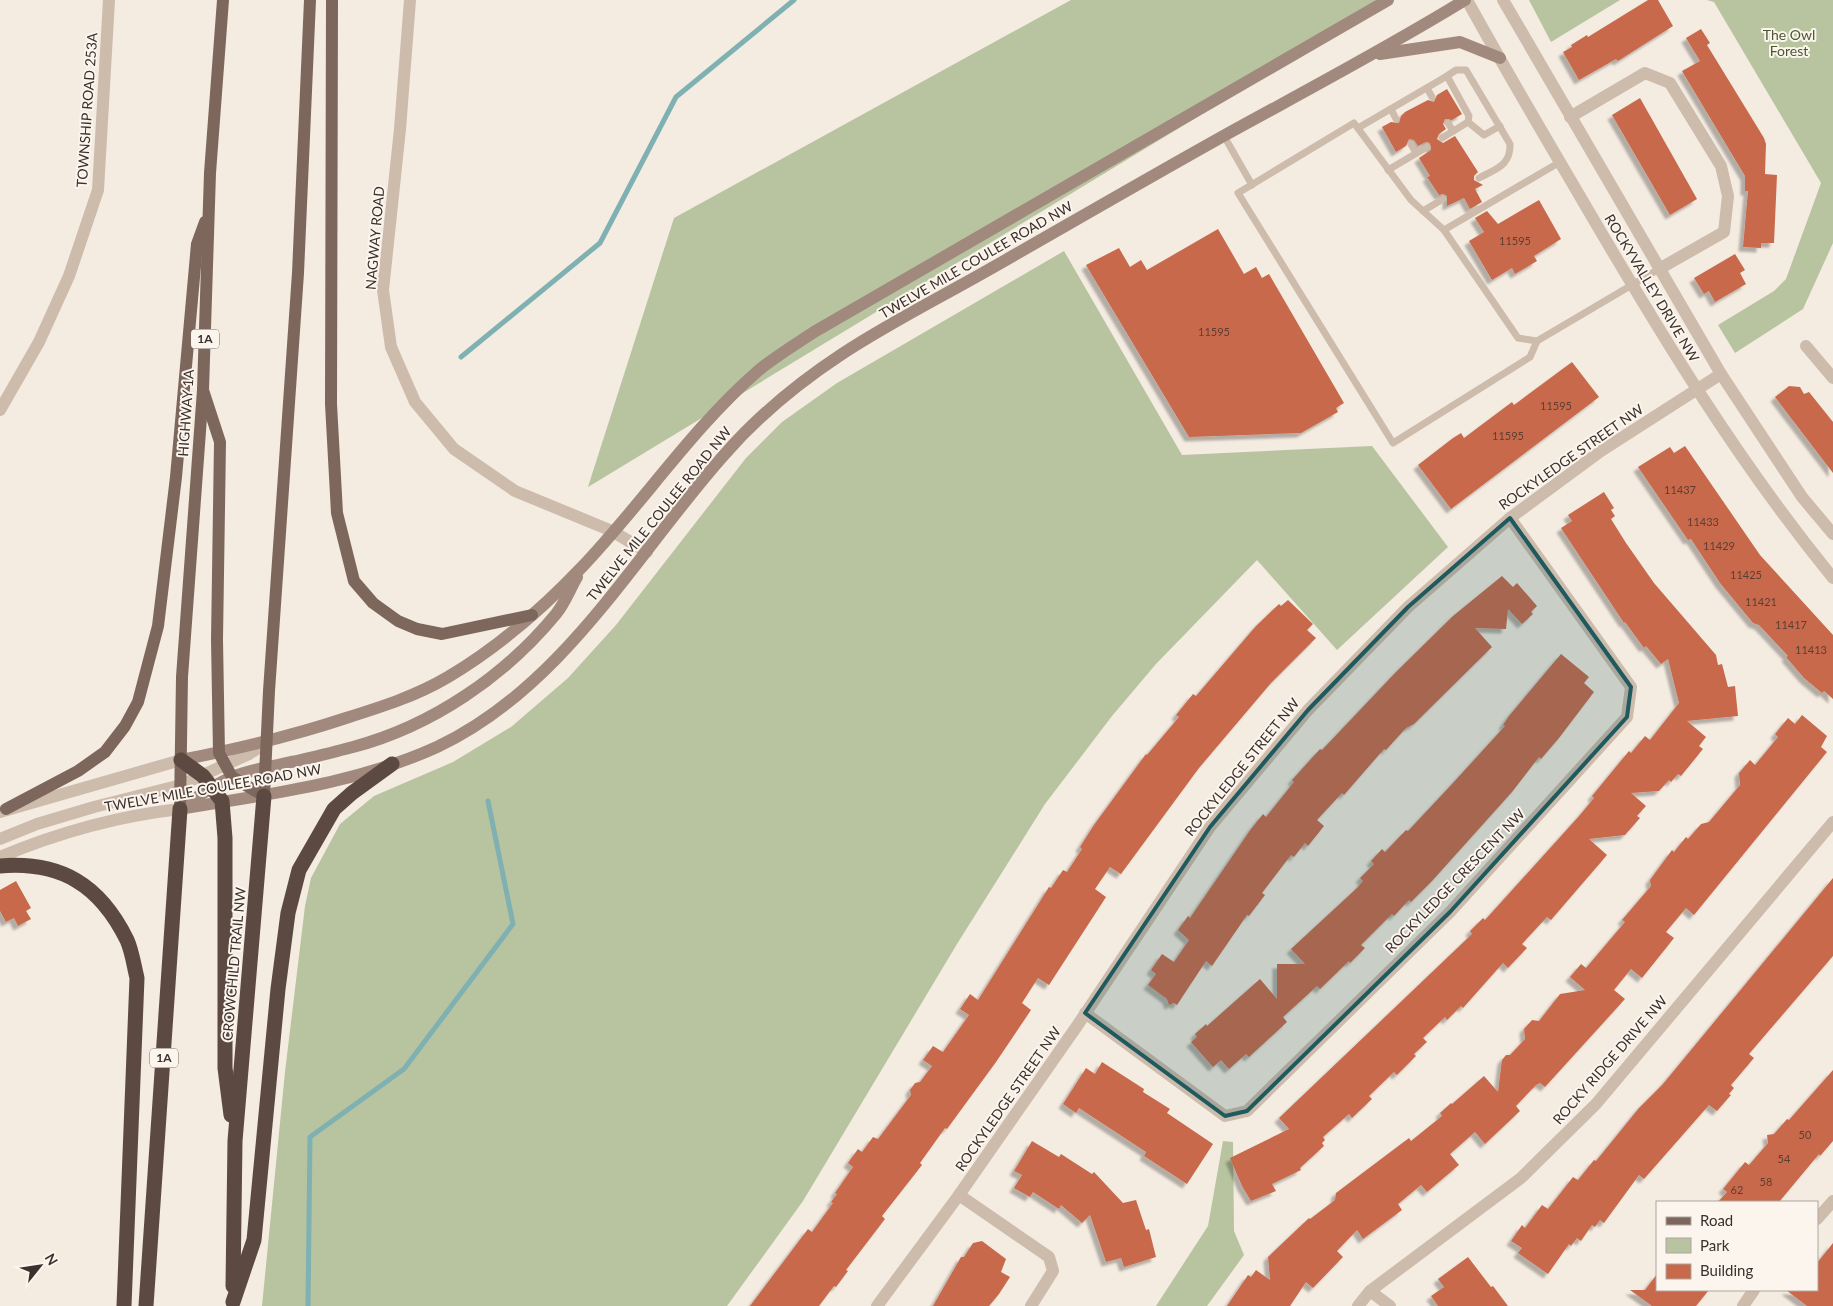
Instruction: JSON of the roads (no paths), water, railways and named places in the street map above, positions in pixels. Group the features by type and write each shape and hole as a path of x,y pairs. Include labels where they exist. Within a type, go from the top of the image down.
{"highway":[{"path":"181,760 208,781 222,802 225,838 225,1068 235,1141"},
{"path":"233,1304 254,1240 278,990 288,913 299,870 334,809 352,793 392,764"},
{"name":"CROWCHILD TRAIL NW","path":"233,1304 235,1141 264,796"},
{"name":"1A","path":"146,1306 180,809"},
{"path":"0,866 17,865 49,868 76,879 91,890 110,912 128,942 136,978 124,1306"}],"main road":[{"name":"HIGHWAY 1A","path":"181,760 182,677 203,390 209,210 223,0"},
{"name":"CROWCHILD TRAIL NW","path":"264,796 298,273 310,0"},
{"path":"332,0 331,404 337,514 354,581 373,603 398,621 417,629 442,634 532,615"},
{"name":"TWELVE MILE COULEE ROAD NW","path":"181,760 266,743 397,702 448,677 494,646 532,615 582,566 706,422 760,369 806,337 1388,0"},
{"name":"TWELVE MILE COULEE ROAD NW","path":"180,809 264,796 333,782 392,764 438,746 483,720 532,682 605,604 722,456 770,406 843,353 1224,136 1371,56 1466,0"},
{"path":"1371,56 1416,47 1460,42 1500,58"},
{"path":"3,810 78,771 105,752 125,726 138,702 158,626 176,477 197,244 209,210"},
{"path":"203,390 220,442 217,640 219,753 229,771 264,796"},
{"path":"180,809 208,781 229,771 290,763 356,746 405,728 446,708 477,688 511,660 557,613 582,566"},
{"name":"1A","path":"180,809 181,760"}],"street":[{"name":"TOWNSHIP ROAD 253A","path":"0,410 39,342 69,276 98,190 109,0"},
{"name":"NAGWAY ROAD","path":"410,0 400,129 383,290 391,347 415,402 454,449 515,491 612,531 647,552"},
{"name":"ROCKYVALLEY DRIVE NW","path":"1466,0 1696,391 1783,516 1833,578"},
{"name":"ROCKYVALLEY DRIVE NW","path":"1503,0 1721,374 1802,496 1833,534"},
{"path":"1570,117 1645,73 1670,83 1721,166 1728,196 1724,232 1659,269"},
{"path":"1806,346 1833,378"},
{"name":"ROCKYLEDGE STREET NW","path":"877,1306 959,1195 1085,1013 1210,826 1308,710 1408,607 1510,518 1601,451 1721,374"},
{"name":"ROCKYLEDGE CRESCENT NW","path":"1085,1013 1225,1116 1247,1111 1450,912 1627,717 1632,687 1510,518"},
{"path":"229,771 266,743"},
{"name":"TWELVE MILE COULEE ROAD NW","path":"3,810 181,760"},
{"path":"0,839 37,824 94,807 181,785 208,781"},
{"name":"TWELVE MILE COULEE ROAD NW","path":"0,858 69,832 147,813 180,809"},
{"name":"ROCKY RIDGE DRIVE NW","path":"1358,1306 1370,1291 1521,1178 1596,1104 1833,822"},
{"path":"959,1195 1049,1257 1053,1271 1030,1306"},
{"path":"1818,1218 1833,1201"},
{"path":"1370,1291 1390,1306"},
{"path":"1743,1306 1753,1291"}],"lane":[{"path":"1358,128 1456,70 1466,70 1510,144 1511,155 1504,164 1479,178"},
{"path":"1442,138 1468,122 1469,116 1447,76"},
{"path":"1427,88 1432,97"},
{"path":"1391,109 1396,119"},
{"path":"1448,122 1453,131"},
{"path":"1468,122 1484,135 1500,126"},
{"path":"1537,341 1518,338 1444,230 1411,200 1354,123 1238,193 1393,443 1530,357 1537,341 1659,269"},
{"path":"1224,136 1252,185"},
{"path":"1411,144 1416,153"},
{"path":"1388,170 1427,147"},
{"path":"1444,230 1560,162"},
{"path":"1423,211 1443,199"}],"waterway":[{"path":"461,357 600,243 676,97 794,0"},
{"path":"308,1306 310,1137 404,1069 513,924 488,801"}],"park label":[{"name":"The Owl Forest","path":"1789,43"}]}
